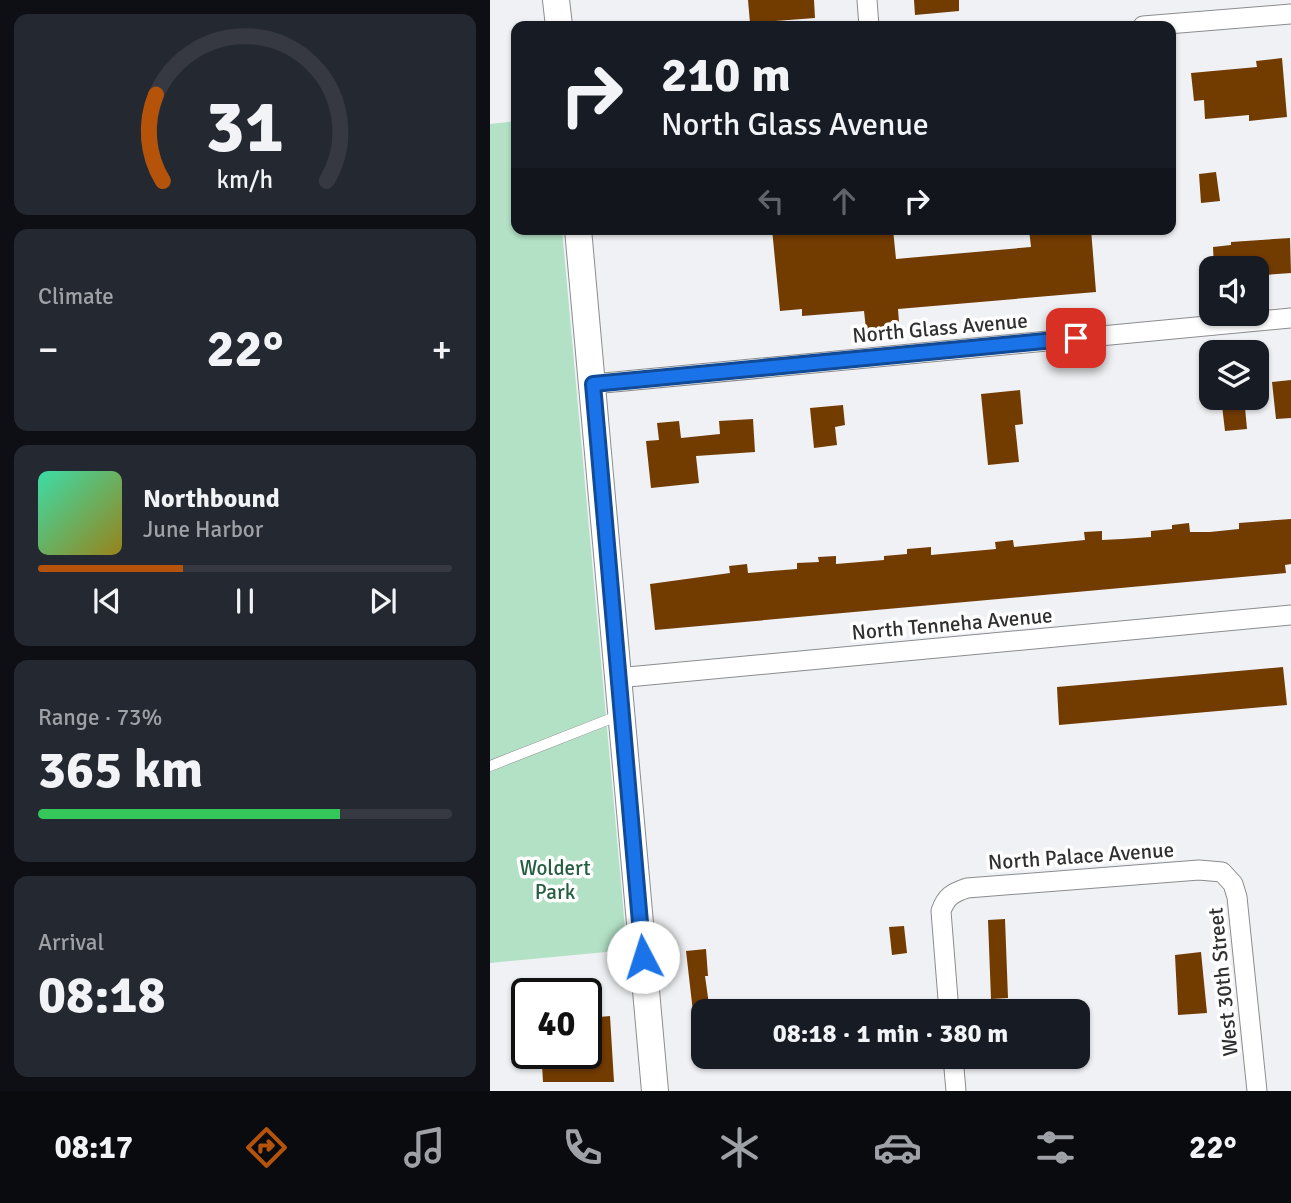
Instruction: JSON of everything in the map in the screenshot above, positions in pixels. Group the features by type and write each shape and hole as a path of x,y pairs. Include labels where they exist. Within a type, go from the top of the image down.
{"street":[{"path":"556,0 558,21"},
{"path":"867,0 869,21"},
{"path":"1176,23 1291,14"},
{"path":"579,235 655,1091"},
{"name":"North Glass Avenue","path":"593,384 1291,318"},
{"name":"North Tenneha Avenue","path":"617,678 1291,615"},
{"name":"North Palace Avenue","path":"948,999 941,911 946,898 967,888 1211,869 1222,872"},
{"name":"West 30th Street","path":"1222,872 1233,884 1237,897 1257,1091"},
{"path":"954,1069 956,1091"}],"lane":[{"path":"490,766 620,715"}],"green space":[{"name":"Woldert Park","path":"511,122 511,235 563,235 627,950 490,963 490,124"}],"building":[{"path":"748,0 814,0 815,18 750,21"},
{"path":"914,0 959,0 959,11 915,15"},
{"path":"1282,58 1287,117 1249,121 1249,115 1205,119 1204,100 1194,101 1191,73 1257,67 1256,61"},
{"path":"1216,172 1220,201 1201,203 1199,174"},
{"path":"773,235 894,235 896,259 1031,247 1030,235 1091,235 1096,292 898,309 900,335 867,338 864,311 802,316 802,309 780,311"},
{"path":"1290,238 1291,273 1269,275 1269,256 1213,256 1213,247 1231,245 1231,242"},
{"path":"1291,380 1291,418 1276,419 1272,382"},
{"path":"1020,390 1023,424 1015,425 1019,462 988,465 981,394"},
{"path":"843,405 845,425 835,427 837,445 814,448 810,408"},
{"path":"1223,410 1245,410 1247,429 1225,431"},
{"path":"753,419 755,452 696,456 699,483 651,488 646,441 659,440 657,423 679,421 681,438 720,434 719,421"},
{"path":"1291,519 1291,564 1285,565 1286,573 655,630 650,584 730,573 729,566 747,564 748,573 797,569 797,563 819,562 818,557 836,556 836,564 884,560 884,556 907,554 907,549 931,547 931,555 996,549 995,542 1013,540 1014,547 1085,540 1084,532 1102,531 1102,540 1122,539 1151,537 1151,531 1172,529 1172,525 1189,523 1190,532 1210,532 1239,529 1239,523"},
{"path":"1283,667 1287,705 1059,725 1057,687"},
{"path":"1005,919 1008,998 991,999 988,920"},
{"path":"904,926 907,953 892,955 889,927"},
{"path":"706,949 708,976 705,976 708,999 692,999 686,951"},
{"path":"1201,952 1207,1013 1178,1015 1175,955"},
{"path":"610,1016 614,1082 543,1082 542,1069 602,1069 602,1017"}],"route":[{"path":"643,957 593,384 1076,338"}]}
